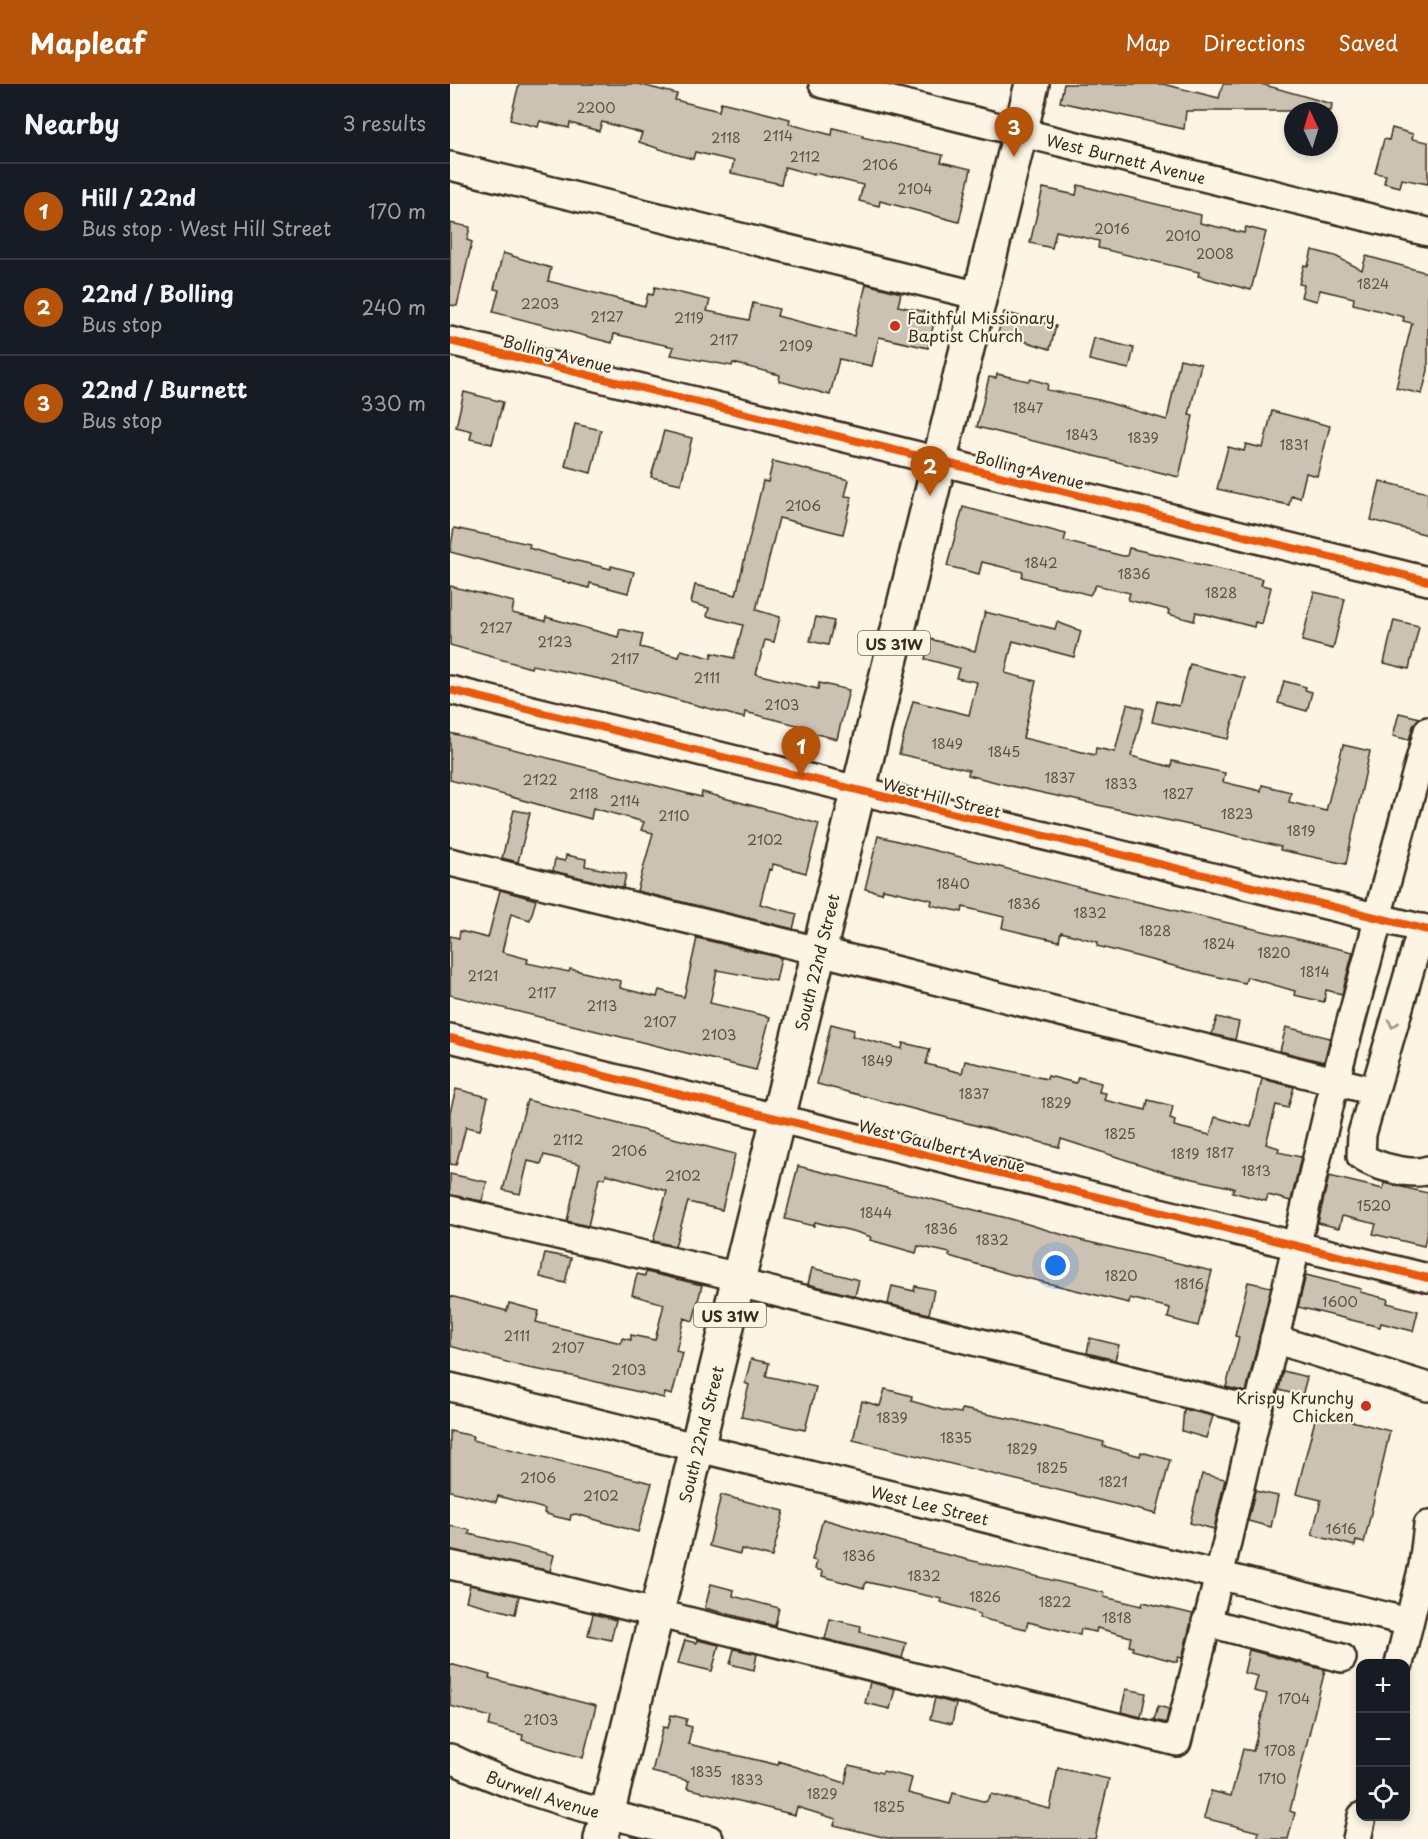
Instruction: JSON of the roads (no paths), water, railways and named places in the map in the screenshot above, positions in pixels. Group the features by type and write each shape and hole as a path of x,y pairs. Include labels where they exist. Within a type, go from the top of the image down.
{"main road":[{"name":"South 22nd Street","path":"604,1826 1032,84"}],"street":[{"name":"West Burnett Avenue","path":"823,84 1428,232"},
{"path":"450,166 980,296"},
{"name":"Bolling Avenue","path":"450,341 1428,581"},
{"name":"West Hill Street","path":"450,690 1425,929"},
{"path":"450,1565 1177,1742 1219,1576 1335,1081 1427,738"},
{"path":"450,862 819,951 1374,1090"},
{"path":"1425,929 1417,984 1374,1090 1362,1134 1361,1156 1368,1162 1425,1173"},
{"name":"West Gaulbert Avenue","path":"450,1038 1428,1278"},
{"path":"450,1210 739,1280 1257,1411"},
{"path":"1274,1339 1428,1387"},
{"name":"West Lee Street","path":"450,1387 1409,1622"},
{"path":"1401,1659 1428,1532"},
{"path":"1206,1622 1342,1658"},
{"name":"Burwell Avenue","path":"450,1758 604,1826 709,1839"},
{"path":"1357,1839 1361,1821"}],"place":[{"name":"22nd / Burnett","path":"1014,157"},
{"name":"Faithful Missionary Baptist Church","path":"895,326"},
{"name":"22nd / Bolling","path":"930,496"},
{"name":"Hill / 22nd","path":"801,776"},
{"name":"Krispy Krunchy Chicken","path":"1366,1406"}]}
